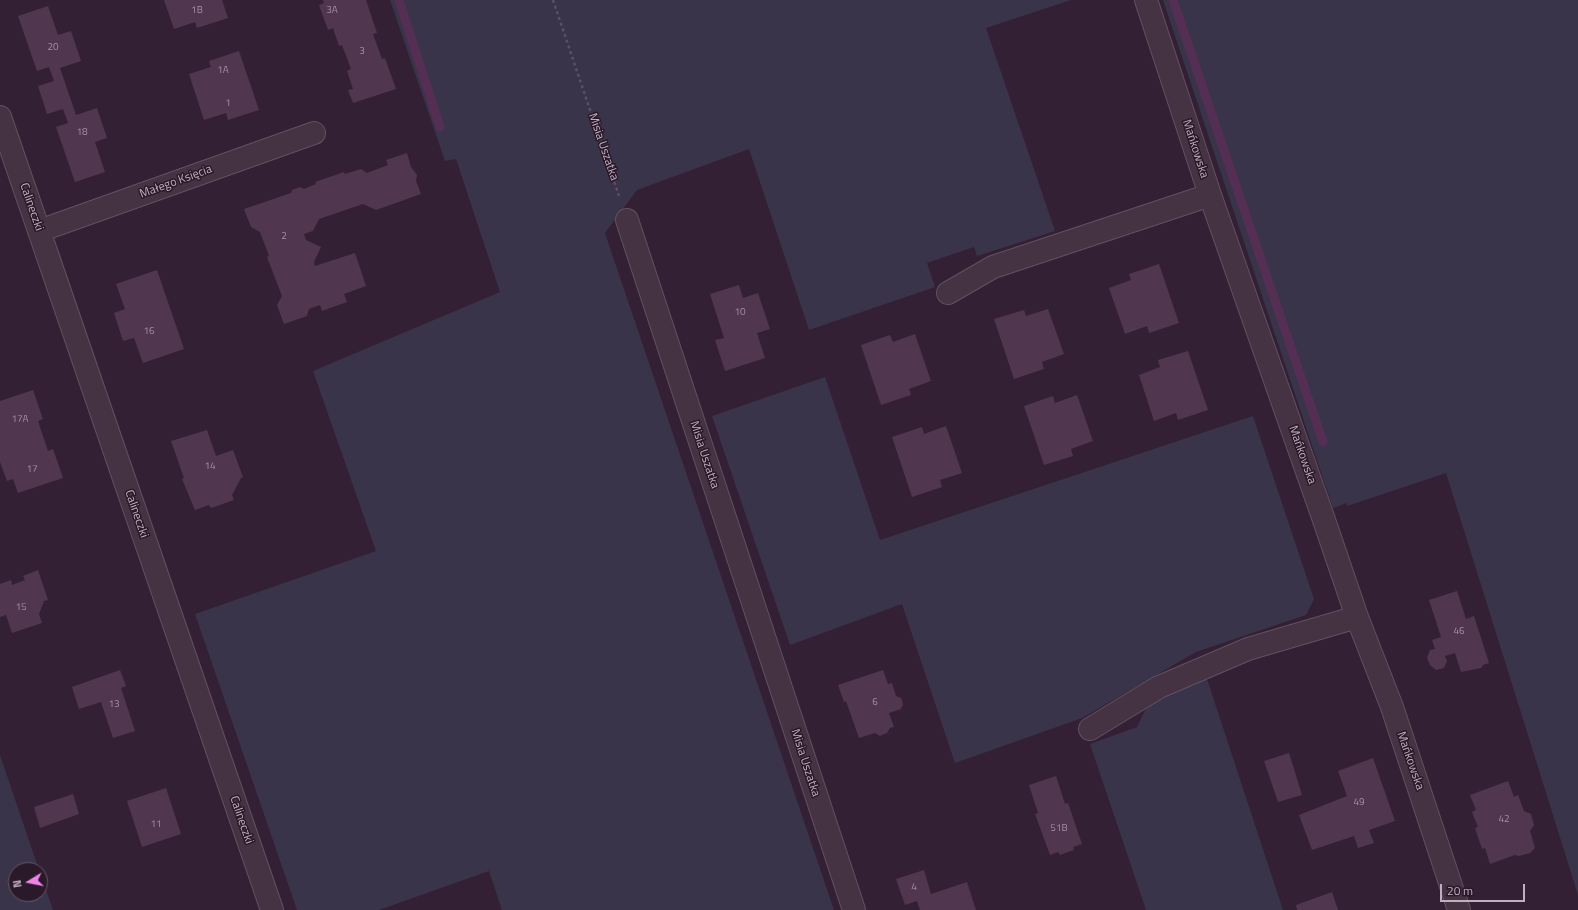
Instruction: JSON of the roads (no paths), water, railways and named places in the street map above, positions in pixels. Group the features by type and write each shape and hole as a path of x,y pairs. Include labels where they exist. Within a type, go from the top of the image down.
{"street":[{"name":"Mańkowska","path":"1146,0 1210,195 1322,512 1357,617 1392,707 1459,910"},
{"name":"Calineczki","path":"0,117 272,910"},
{"name":"Małego Księcia","path":"39,231 314,133"},
{"path":"948,292 993,267 1210,195"},
{"name":"Misia Uszatka","path":"627,220 854,910"},
{"path":"1090,729 1159,686 1248,649 1357,617"}],"waterway":[{"path":"399,0 440,127"},
{"path":"1173,0 1323,442"}]}
